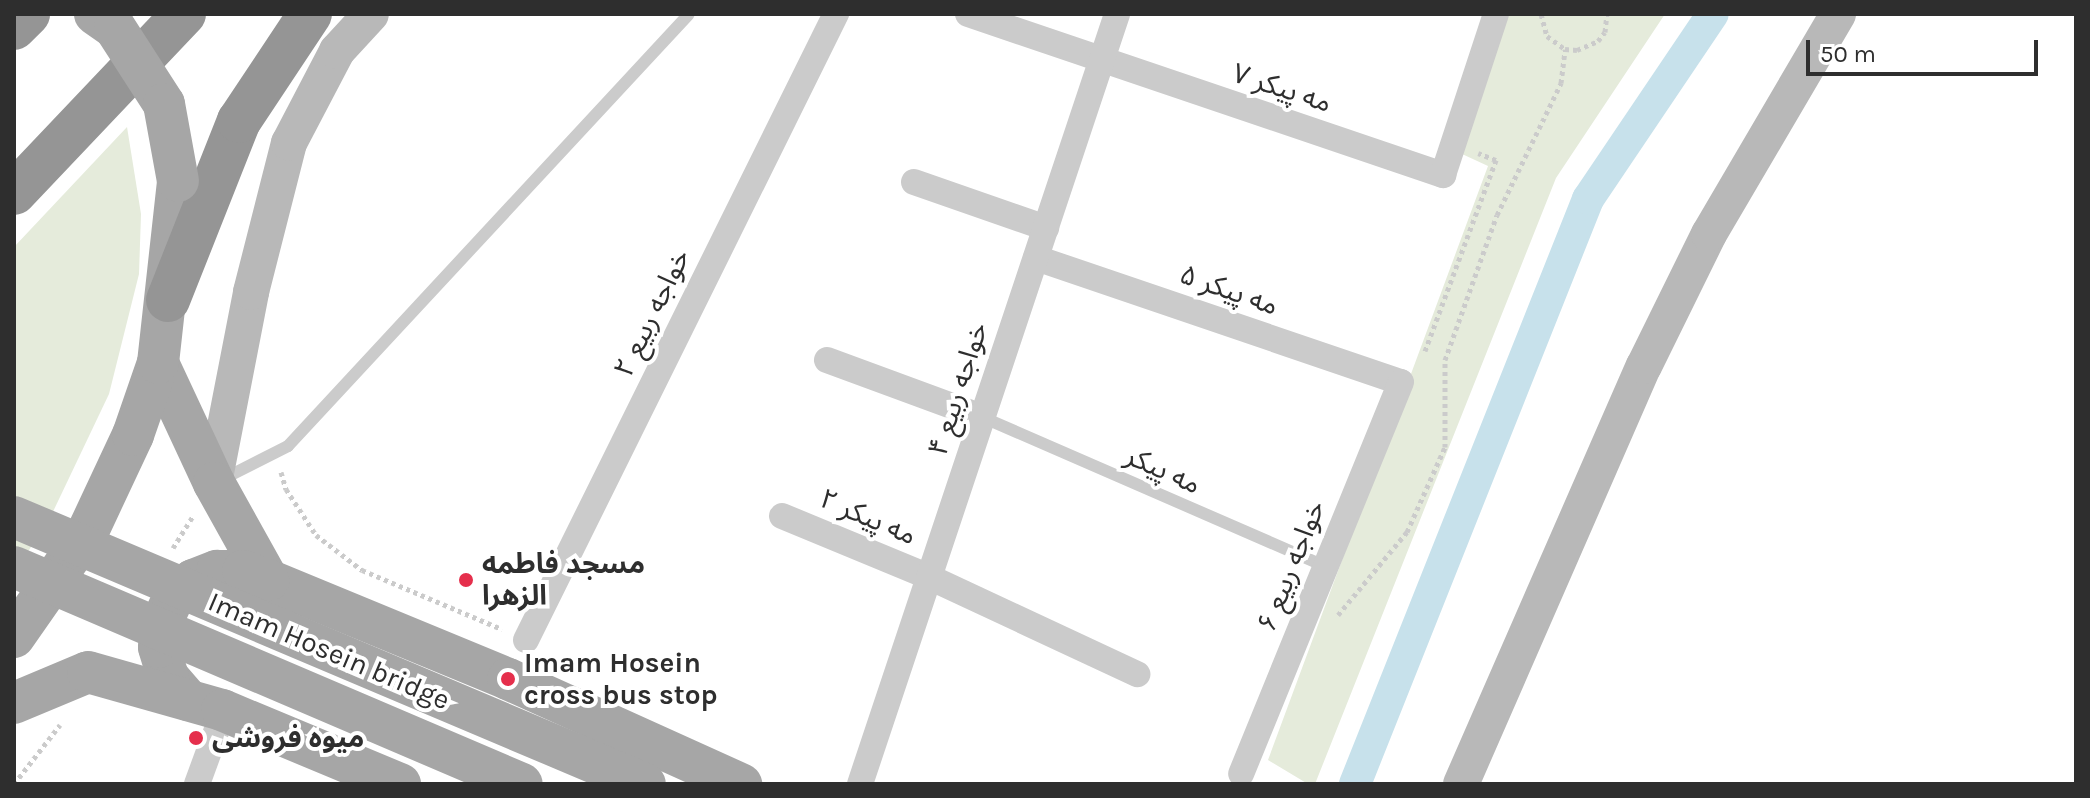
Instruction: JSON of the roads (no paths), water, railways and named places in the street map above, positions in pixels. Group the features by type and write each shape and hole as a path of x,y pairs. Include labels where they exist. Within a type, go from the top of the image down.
{"highway":[{"path":"14,28 28,14"},
{"path":"14,193 184,14"},
{"path":"168,300 239,121 310,14"}],"main road":[{"path":"14,637 88,531 133,435 158,363 168,300 178,181 164,104 115,28 95,14"},
{"path":"158,363 214,483 268,580"},
{"name":"Imam Hosein bridge","path":"14,517 645,784"},
{"name":"Imam Hosein bridge","path":"14,567 522,784"},
{"path":"204,711 168,677 159,647 162,622 173,598 193,580 217,571 243,571 520,684 741,784"},
{"path":"14,703 88,672 204,711 222,710 400,784"}],"street":[{"path":"214,483 251,292 289,143 337,51 371,14"},
{"name":"خواجه ربیع ۲","path":"526,640 836,14"},
{"name":"مه پیکر ۷","path":"968,14 1443,175 1496,14"},
{"name":"خواجه ربیع ۴","path":"860,784 1117,14"},
{"path":"1461,784 1644,366 1709,234 1838,14"},
{"path":"914,182 1046,228"},
{"name":"مه پیکر ۵","path":"1036,258 1401,382"},
{"path":"827,360 982,417"},
{"name":"خواجه ربیع ۶","path":"1241,774 1401,382"},
{"name":"مه پیکر ۲","path":"782,516 929,577 1137,674"},
{"path":"197,784 204,711"}],"lane":[{"path":"214,483 288,446 689,14"},
{"name":"مه پیکر","path":"982,417 1325,566"}],"waterway":[{"path":"1355,784 1588,199 1713,14"}],"place":[{"name":"مسجد فاطمه الزهرا","path":"466,580"},
{"name":"Imam Hosein cross bus stop","path":"508,679"},
{"name":"میوه فروشی","path":"196,738"}]}
